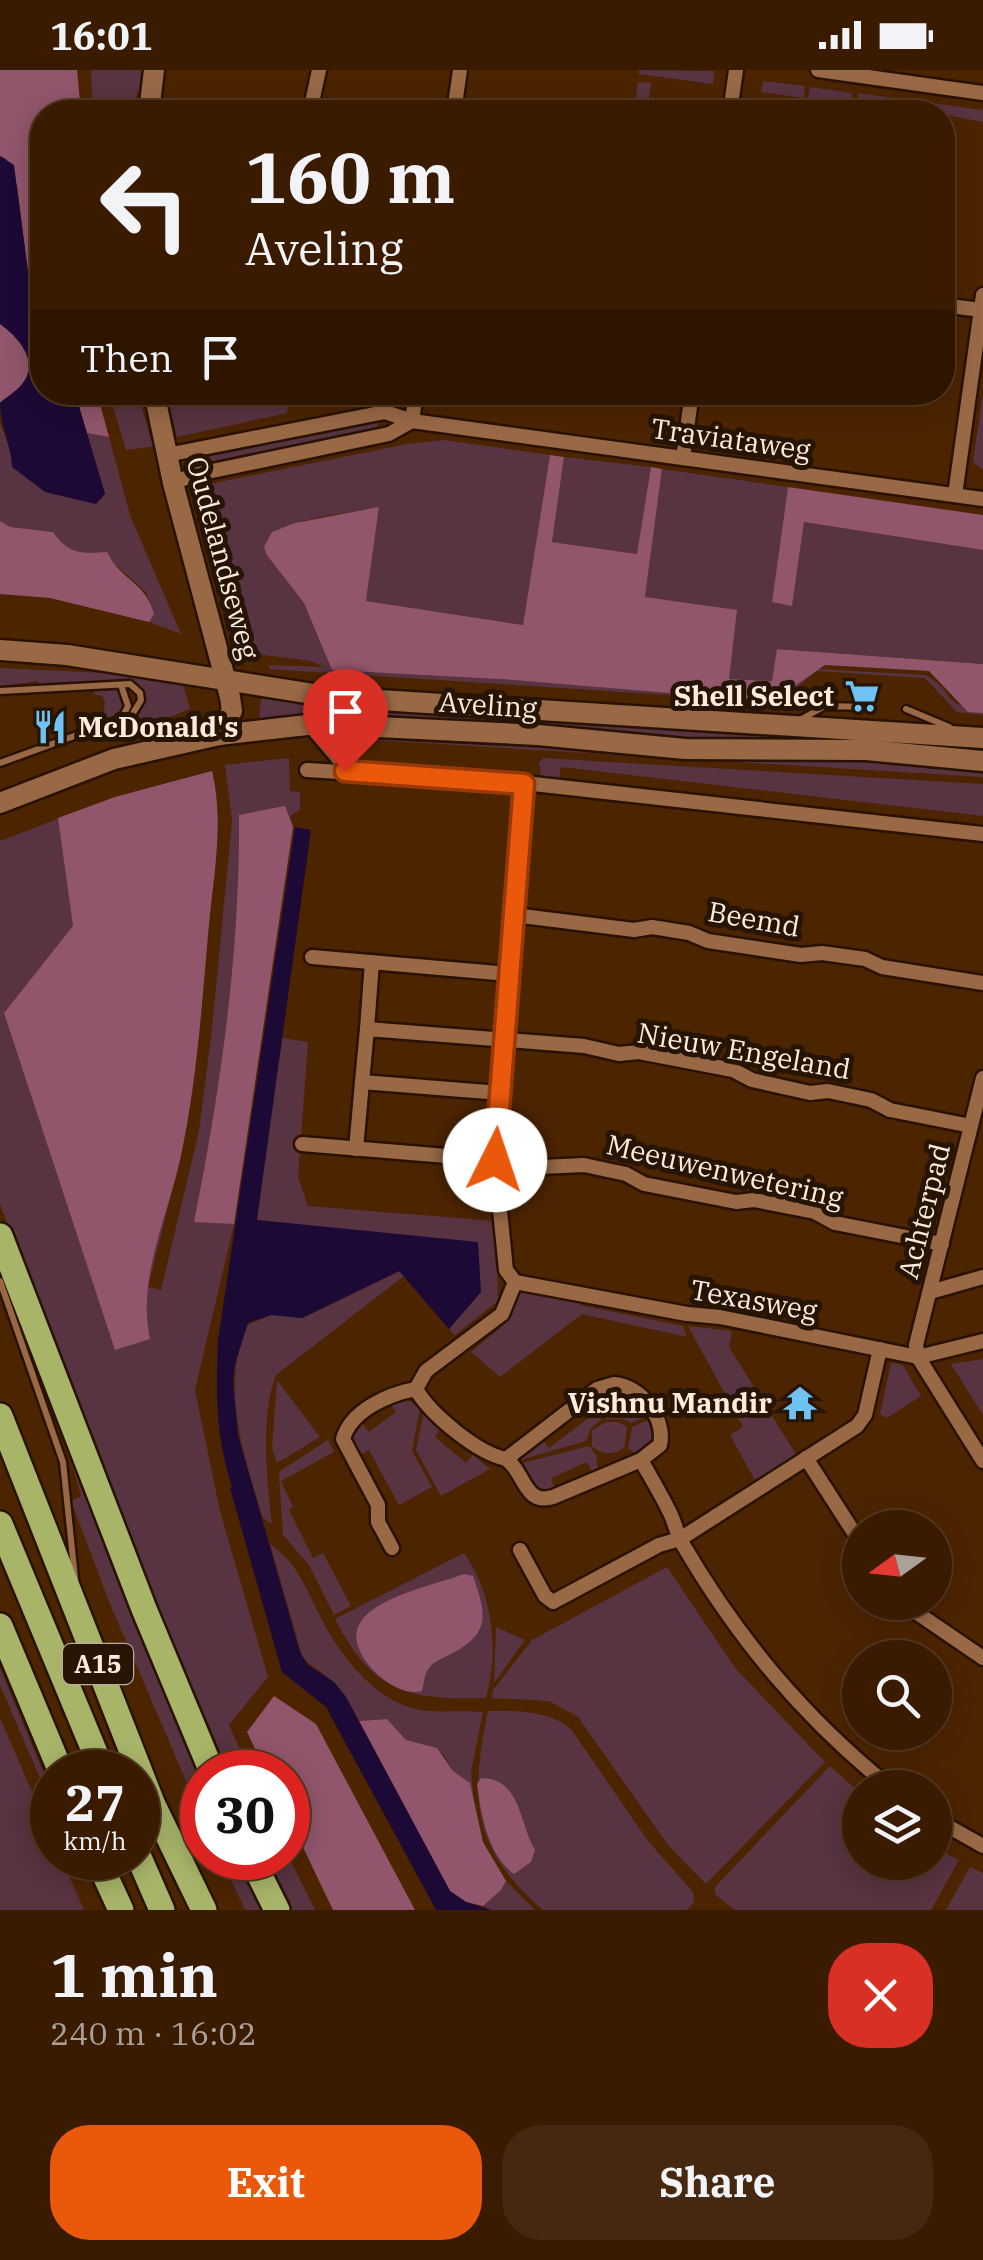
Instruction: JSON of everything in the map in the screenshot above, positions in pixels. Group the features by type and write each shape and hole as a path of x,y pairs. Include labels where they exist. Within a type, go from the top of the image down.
{"highway":[{"name":"A15","path":"0,1236 203,1750"},
{"name":"A15","path":"0,1416 153,1805 204,1910"},
{"name":"A15","path":"0,1524 94,1750"},
{"name":"A15","path":"0,1626 52,1750"},
{"path":"107,1880 121,1910"},
{"path":"149,1880 162,1910"},
{"path":"262,1880 277,1910"}],"main road":[{"path":"150,100 154,70"},
{"name":"Oudelandseweg","path":"157,405 232,711 219,735"},
{"name":"Aveling","path":"0,650 68,655 349,698 976,738"},
{"name":"Aveling","path":"0,803 114,759 219,735 304,724 465,730 685,749 866,750 983,761"}],"street":[{"path":"313,100 319,70"},
{"path":"456,100 460,70"},
{"path":"732,100 736,70"},
{"path":"818,70 930,78 983,93"},
{"path":"955,304 982,303 955,496"},
{"path":"412,421 414,405"},
{"path":"682,458 690,405"},
{"name":"Traviataweg","path":"167,455 385,412 412,421 983,499"},
{"name":"Traviataweg","path":"174,483 193,475 390,434 412,421"},
{"path":"307,770 524,784 983,834"},
{"path":"416,1389 426,1371 502,1314 515,1282 506,1270 495,1164 524,784"},
{"name":"Beemd","path":"514,916 634,930 670,930 708,941 802,955 822,953 865,959 882,967 983,983"},
{"path":"312,957 509,974"},
{"path":"356,1149 372,962"},
{"name":"Nieuw Engeland","path":"366,1029 584,1046 618,1054 638,1052 733,1070 752,1080 810,1093 828,1092 871,1100 890,1110 975,1131"},
{"name":"Achterpad","path":"918,1357 916,1345 975,1131 983,1078"},
{"path":"362,1082 500,1092"},
{"name":"Meeuwenwetering","path":"302,1144 495,1164 584,1165 626,1174 644,1184 816,1212 835,1223 942,1244"},
{"path":"930,1292 983,1276"},
{"name":"Texasweg","path":"515,1282 688,1314 720,1316 918,1357 983,1340"},
{"path":"520,1550 545,1596 557,1601 659,1545 680,1540 862,1421 880,1349"},
{"path":"918,1357 983,1461"},
{"path":"416,1389 424,1404 481,1449 513,1464 533,1496 544,1500 642,1460 660,1445 661,1427 635,1390 614,1384 598,1389 506,1459"},
{"path":"392,1548 378,1522 378,1505 343,1435 347,1427 388,1394 416,1389"},
{"path":"806,1458 842,1514"},
{"path":"642,1460 680,1540 774,1678 871,1770"},
{"path":"927,1620 983,1658"},
{"path":"952,1829 983,1846"}],"lane":[{"path":"120,684 128,706 121,719"},
{"path":"0,692 120,684 136,687 141,700 137,711 121,719 0,763"},
{"path":"791,726 825,706 868,706"},
{"path":"906,709 976,738"},
{"path":"304,724 343,770"},
{"path":"0,1281 62,1462 80,1619"}],"shaded area":[{"path":"0,70 77,70 80,100 30,100 30,280 17,186 6,159 0,156"},
{"path":"91,70 142,70 143,91 137,92 136,100 92,100"},
{"path":"639,70 714,71 713,84 639,74"},
{"path":"763,81 805,86 804,98 761,92"},
{"path":"638,82 651,83 649,100 636,100"},
{"path":"810,87 852,93 851,100 808,99"},
{"path":"858,93 901,99 901,100 857,100"},
{"path":"955,106 983,110 983,122 955,117"},
{"path":"0,156 14,165 30,280 30,405 79,405 105,494 96,504 45,492 12,467 0,403 23,383 29,364 19,341 0,324"},
{"path":"0,324 19,341 29,364 23,383 0,403"},
{"path":"983,393 983,470 973,462"},
{"path":"79,405 100,405 109,437 87,433"},
{"path":"113,405 141,405 150,437 156,437 157,446 126,450"},
{"path":"169,405 288,405 287,413 177,437"},
{"path":"377,421 379,431 185,470 183,460"},
{"path":"0,423 11,452 45,492 96,504 105,494 87,433 109,437 130,515 181,634 149,622 153,614 146,592 110,560 66,549 53,532 10,527 0,521"},
{"path":"444,440 550,455 523,625 366,601 379,508 314,518 282,529 264,546 304,603 332,669 770,696 817,669 925,675 960,705 983,709 983,715 957,712 925,678 816,671 781,701 774,702 269,669 269,665 324,667 310,661 234,651 194,487"},
{"path":"550,455 564,457 552,542 637,554 651,467 662,469 645,597 737,610 729,679 772,681 777,649 983,664 983,713 968,712 929,671 825,665 768,701 332,670 304,603 266,554 264,546 272,532 295,523 379,507 366,601 523,625"},
{"path":"564,457 651,467 638,554 552,542"},
{"path":"662,469 788,487 772,602 792,605 804,522 983,550 983,664 778,649 772,681 729,679 645,597"},
{"path":"788,487 983,515 983,550 804,522 792,606 772,602"},
{"path":"0,521 10,527 53,532 64,545 76,551 107,552 145,594 154,614 149,622 50,598 0,594"},
{"path":"0,668 104,673 115,670 183,684 190,709 87,740 88,735 121,724 140,712 143,694 136,682 121,679 42,685 37,681 0,687"},
{"path":"92,688 119,688 124,701 121,712 100,723 98,715 104,711 105,702"},
{"path":"261,698 983,744 983,755 344,713 259,720"},
{"path":"322,735 658,755 816,757 983,767 983,777 372,740 323,741"},
{"path":"289,758 290,791 300,792 300,810 290,816 293,827 234,1224 195,1390 220,1511 268,1677 229,1725 240,1750 219,1750 163,1620 0,1204 0,841 115,797 212,771 218,818 190,1103 148,1287 161,1290 199,1131 212,1029 232,821 225,765"},
{"path":"543,758 983,784 983,816 561,767 559,778 541,776 539,763"},
{"path":"212,771 217,848 191,1102 150,1271 150,1339 115,1350 4,1013 73,926 58,818 115,797"},
{"path":"285,806 293,827 234,1224 194,1222 227,1020 236,918 239,815"},
{"path":"295,827 311,830 257,1220 478,1242 481,1292 449,1329 399,1271 302,1318 271,1315 248,1323 233,1383 238,1435 300,1652 308,1665 334,1682 346,1697 450,1891 466,1902 491,1910 436,1910 326,1707 282,1672 222,1449 217,1396 218,1340"},
{"path":"282,1038 308,1042 298,1177 308,1206 496,1221 498,1301 455,1335 449,1329 481,1292 256,1220"},
{"path":"400,1271 404,1276 276,1375 266,1429 272,1524 263,1518 238,1423 235,1376 245,1326 271,1315 303,1318"},
{"path":"519,1290 579,1298 580,1305 683,1326 687,1337 582,1314 500,1377 471,1352 506,1323"},
{"path":"688,1326 732,1331 729,1347 797,1456 756,1482 730,1435 743,1427"},
{"path":"983,1359 983,1415 951,1364"},
{"path":"891,1363 903,1365 921,1396 887,1418 880,1414"},
{"path":"277,1380 320,1437 277,1463 272,1448"},
{"path":"612,1388 630,1394 648,1416 631,1423 606,1419 601,1392"},
{"path":"597,1395 601,1420 591,1428 586,1441 517,1461 515,1458 541,1438 549,1448 594,1414 587,1403"},
{"path":"405,1398 420,1408 412,1451 432,1487 399,1505 369,1450 357,1457 352,1438 361,1422 369,1432 396,1412 389,1402"},
{"path":"424,1411 443,1426 435,1437 466,1463 473,1455 490,1469 441,1496 416,1450"},
{"path":"650,1419 656,1434 653,1444 638,1455 628,1448 632,1427"},
{"path":"606,1422 627,1427 625,1446 613,1453 592,1446 592,1430"},
{"path":"63,1432 193,1750 180,1750 180,1767 71,1501 81,1496"},
{"path":"328,1440 334,1452 281,1481 293,1507 289,1510 313,1558 323,1553 351,1606 334,1615 309,1565 283,1535 279,1475"},
{"path":"589,1446 596,1455 598,1471 593,1474 587,1462 551,1478 555,1490 548,1493 535,1490 518,1464"},
{"path":"270,1544 293,1566 336,1643 373,1686 404,1705 421,1710 483,1712 471,1772 475,1813 470,1783 453,1771 443,1754 406,1740 387,1719 359,1721 334,1682 303,1659"},
{"path":"464,1553 481,1586 491,1623 492,1661 486,1698 414,1693 379,1677 349,1644 335,1619"},
{"path":"667,1567 736,1669 825,1762 706,1884 668,1845 578,1717 549,1701 492,1698 493,1690 532,1640"},
{"path":"464,1574 473,1576 481,1602 479,1631 463,1647 431,1666 422,1691 411,1692 386,1681 358,1647 356,1634 360,1623 379,1605"},
{"path":"496,1627 525,1640 494,1683"},
{"path":"0,1668 34,1750 30,1750 30,1755 0,1685"},
{"path":"274,1696 316,1724 415,1910 333,1910 310,1862 310,1750 256,1750 247,1732"},
{"path":"488,1711 542,1715 571,1729 648,1841 693,1892 694,1902 687,1910 543,1910 519,1887 489,1843 482,1820 479,1770"},
{"path":"0,1718 30,1787 30,1880 71,1880 84,1910 0,1910"},
{"path":"387,1719 406,1740 437,1748 453,1771 470,1783 483,1842 506,1881 483,1906 466,1902 450,1891 359,1721"},
{"path":"830,1766 842,1777 842,1880 948,1880 931,1910 735,1910 715,1894 715,1887"},
{"path":"481,1778 504,1785 511,1794 535,1850 531,1862 514,1874 498,1856 487,1834 477,1784"},
{"path":"970,1867 983,1873 983,1910 946,1910"},
{"path":"231,1880 254,1880 270,1910 245,1910"},
{"path":"276,1880 300,1880 315,1910 292,1910"},
{"path":"506,1881 535,1910 491,1910 483,1906"}],"place":[{"name":"Shell Select","path":"862,696"},
{"name":"McDonald's","path":"50,727"},
{"name":"Vishnu Mandir","path":"800,1403"}],"route":[{"path":"345,771 524,784 495,1160"}]}
